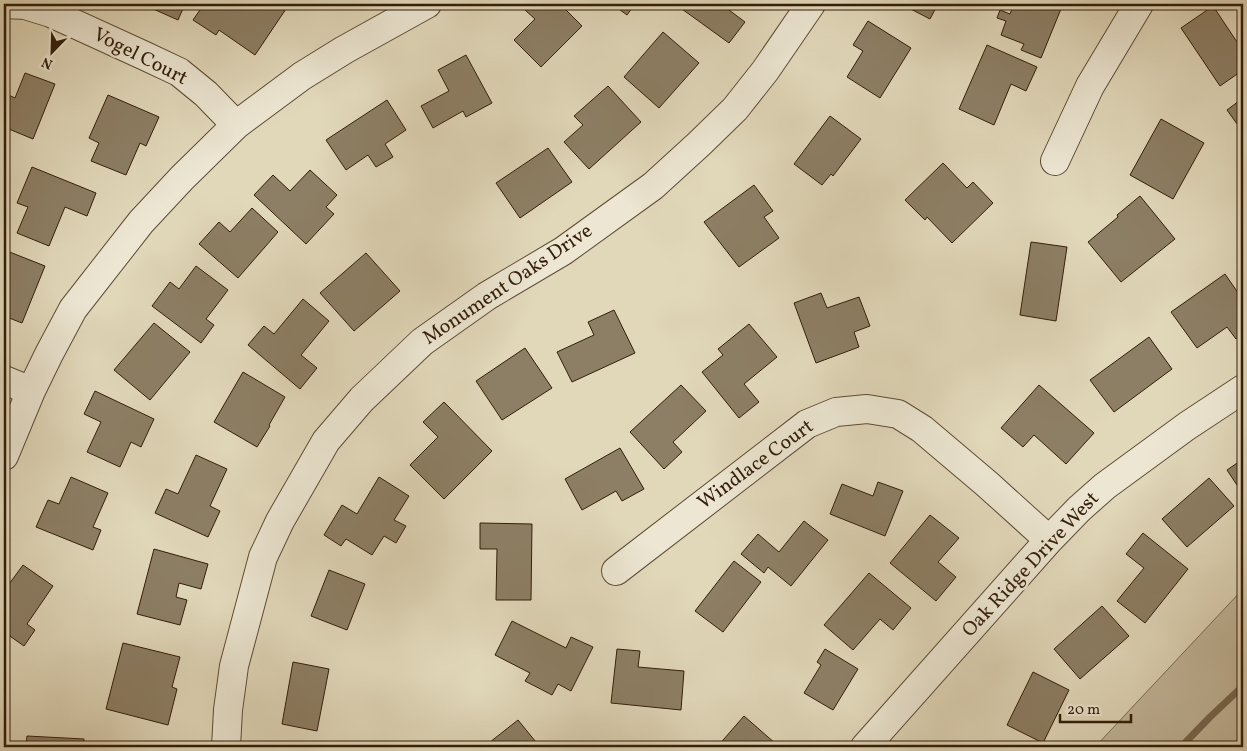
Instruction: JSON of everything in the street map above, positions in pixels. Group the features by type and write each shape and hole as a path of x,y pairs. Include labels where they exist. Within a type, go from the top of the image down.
{"street":[{"name":"Vogel Court","path":"4,4 24,5 51,14 179,72 206,94 236,125"},
{"path":"4,456 31,391 73,309 141,222 182,178 236,125 302,76 344,50 427,4"},
{"name":"Monument Oaks Drive","path":"226,747 228,710 234,666 263,557 280,521 326,441 362,399 422,342 487,296 563,251 653,186 735,109 765,71 811,4"},
{"path":"1055,161 1090,86 1139,4"},
{"path":"4,380 31,391"},
{"name":"Oak Ridge Drive West","path":"865,747 1049,540 1079,509 1105,486 1243,389"},
{"name":"Windlace Court","path":"616,571 807,424 836,412 867,409 898,414 922,429 1049,540"}],"shaded area":[{"path":"1243,589 1243,747 1095,747"}],"building":[{"path":"142,4 185,4 178,20"},
{"path":"204,4 285,4 288,6 255,55 219,30 216,35 193,20"},
{"path":"531,4 560,4 582,26 541,67 514,40 535,19 525,10"},
{"path":"612,4 635,4 627,15"},
{"path":"675,4 734,4 729,10 745,22 729,43"},
{"path":"901,4 938,4 930,19"},
{"path":"1014,4 1063,4 1041,58 1021,50 1024,44 1001,35 1006,21 997,18 1000,10 1010,14"},
{"path":"1213,6 1237,42 1243,38 1243,70 1220,86 1181,28"},
{"path":"868,21 911,48 880,98 847,77 863,51 853,45"},
{"path":"663,32 699,63 659,108 624,77"},
{"path":"987,45 1037,67 1026,91 1011,84 994,125 959,109"},
{"path":"466,55 492,103 466,117 463,111 433,128 421,106 449,91 438,70"},
{"path":"25,73 55,84 33,139 4,127 4,93 15,98"},
{"path":"608,86 641,122 589,169 564,142 583,125 574,116"},
{"path":"108,95 159,117 146,146 140,143 126,175 91,161 99,143 89,138"},
{"path":"1243,98 1243,126 1240,128 1227,110"},
{"path":"387,100 406,130 385,144 393,157 376,167 368,155 346,170 326,140"},
{"path":"830,116 861,139 833,176 831,174 822,185 794,164"},
{"path":"1161,119 1204,143 1173,199 1130,175"},
{"path":"548,148 572,182 520,218 496,183"},
{"path":"943,163 967,188 973,182 993,203 952,243 927,217 925,220 905,200"},
{"path":"32,167 96,193 87,216 65,207 49,246 17,233 28,207 17,203"},
{"path":"310,170 337,195 326,207 334,214 306,244 254,195 273,175 290,191"},
{"path":"754,185 773,211 764,217 779,238 739,267 704,222"},
{"path":"1140,196 1175,239 1121,282 1088,242"},
{"path":"252,208 278,232 238,278 199,244 219,222 230,232"},
{"path":"1031,242 1067,247 1056,321 1020,315"},
{"path":"7,251 45,266 22,323 4,316 4,259"},
{"path":"366,253 400,291 354,331 320,293"},
{"path":"196,266 228,290 206,319 214,325 201,343 152,306 170,282 179,289"},
{"path":"1225,274 1243,300 1243,334 1236,339 1227,327 1197,348 1171,312"},
{"path":"821,293 827,308 859,297 870,326 854,332 859,347 816,363 794,303"},
{"path":"303,299 329,321 301,355 317,368 300,389 248,345 264,326 274,334"},
{"path":"614,310 635,353 572,382 557,352 594,335 588,322"},
{"path":"154,323 190,352 150,400 114,370"},
{"path":"749,324 777,357 744,384 759,402 739,418 702,372 723,355 718,349"},
{"path":"1149,337 1172,369 1114,412 1090,380"},
{"path":"525,348 552,388 502,420 476,381"},
{"path":"243,372 285,397 257,447 214,422"},
{"path":"681,385 706,411 673,442 682,452 664,469 630,432"},
{"path":"1039,385 1094,433 1066,464 1034,435 1023,447 1001,428"},
{"path":"95,391 154,419 141,447 131,442 120,467 87,452 101,422 84,414"},
{"path":"444,402 492,451 444,499 410,465 438,437 423,422"},
{"path":"620,448 644,489 622,501 616,491 582,510 565,479"},
{"path":"196,455 227,469 210,506 220,511 208,537 155,513 166,489 178,494"},
{"path":"1243,459 1243,494 1227,470"},
{"path":"71,477 108,493 93,527 101,530 93,550 36,527 48,500 59,504"},
{"path":"379,477 409,496 394,520 406,526 396,543 384,536 372,555 346,539 341,546 324,535 342,505 357,514"},
{"path":"1209,478 1234,506 1187,547 1162,519"},
{"path":"878,482 903,491 885,536 830,514 842,484 873,496"},
{"path":"930,515 959,538 938,562 956,577 936,601 890,563"},
{"path":"804,521 828,540 791,586 768,567 764,573 741,554 758,534 779,552"},
{"path":"480,523 532,524 531,600 496,600 497,549 480,549"},
{"path":"1143,533 1188,569 1145,623 1117,601 1144,568 1126,554"},
{"path":"154,549 208,564 201,589 179,583 176,597 187,600 180,625 137,614"},
{"path":"734,561 761,582 723,632 695,611"},
{"path":"23,565 53,586 27,624 35,630 24,646 4,632 4,591"},
{"path":"329,570 365,584 347,630 311,616"},
{"path":"869,573 911,608 893,630 880,619 853,650 824,625"},
{"path":"1102,606 1129,636 1080,679 1054,649"},
{"path":"512,621 566,648 571,637 593,647 571,691 558,684 552,695 525,681 530,673 495,655"},
{"path":"123,643 180,657 172,687 177,689 168,725 106,709"},
{"path":"617,649 640,651 638,667 684,671 681,710 611,703"},
{"path":"825,649 858,669 833,710 804,693 821,665 817,662"},
{"path":"293,662 329,669 317,731 282,724"},
{"path":"1033,672 1069,690 1043,743 1007,725"},
{"path":"744,716 776,744 774,747 717,747"},
{"path":"518,720 540,747 485,746"},
{"path":"27,736 84,739 84,747 26,747"},
{"path":"413,742 413,747 376,747 376,743"}],"waterway":[{"path":"1181,747 1243,686"}]}
